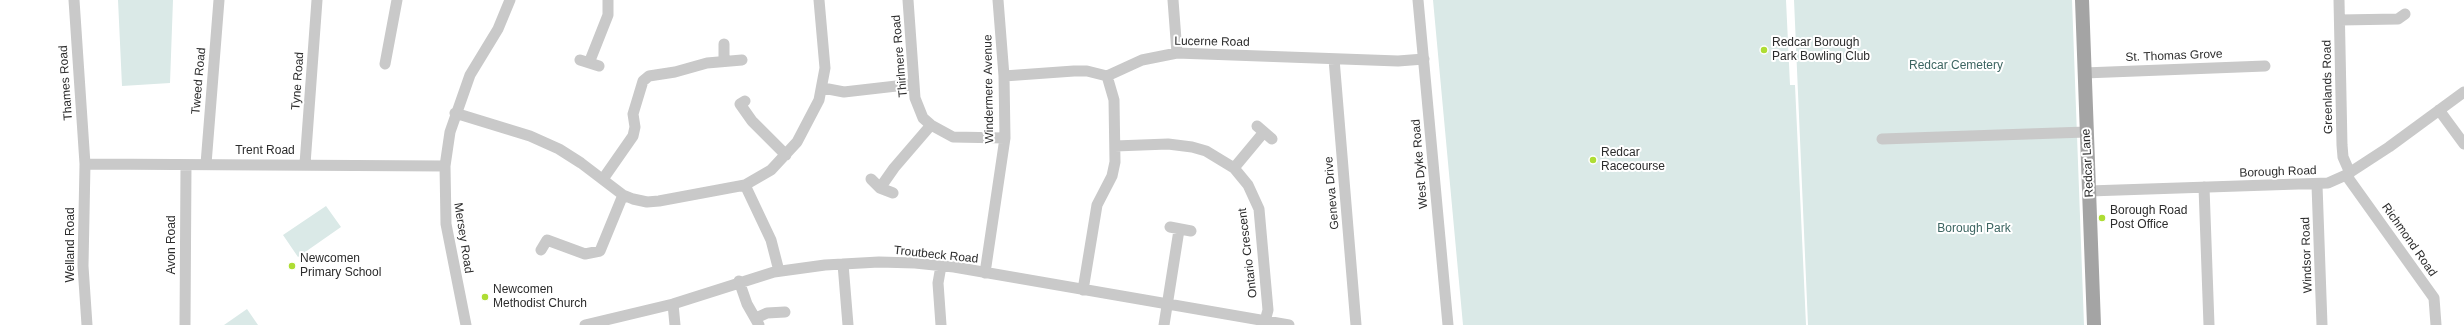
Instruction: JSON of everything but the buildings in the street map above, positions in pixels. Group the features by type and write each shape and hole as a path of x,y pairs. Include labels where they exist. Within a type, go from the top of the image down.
{"main road":[{"name":"Redcar Lane","path":"2082,0 2094,325"}],"street":[{"name":"Thames Road","path":"74,0 85,164"},
{"name":"Tweed Road","path":"206,164 219,0"},
{"name":"Tyne Road","path":"305,164 317,0"},
{"path":"385,64 397,0"},
{"name":"Mersey Road","path":"466,325 446,224 444,166 455,113 470,75 498,29 510,0"},
{"path":"589,63 608,15 608,0"},
{"path":"455,113 530,136 559,149 603,179 623,195 647,202 746,185 771,170 786,155 806,128 823,88 825,68 819,0"},
{"name":"Thirlmere Road","path":"908,0 914,84 918,107 923,118 930,125 953,137 1005,138"},
{"name":"Windermere Avenue","path":"985,273 1005,138 1004,76 998,0"},
{"path":"1173,0 1177,53"},
{"name":"West Dyke Road","path":"1418,0 1448,325"},
{"name":"Greenlands Road","path":"2339,0 2342,145 2343,157 2348,174"},
{"path":"2340,20 2398,19 2405,14"},
{"path":"724,44 724,61"},
{"name":"Lucerne Road","path":"1107,76 1142,60 1177,53 1398,61 1424,59"},
{"name":"Geneva Drive","path":"1334,59 1356,325"},
{"path":"603,179 633,136 635,127 634,114 643,80 649,76 707,63 742,60"},
{"name":"St. Thomas Grove","path":"2084,72 2265,66"},
{"path":"1004,76 1074,71 1087,71 1107,76 1114,100 1115,146 1112,176 1097,205 1083,290"},
{"path":"823,88 844,92 914,84"},
{"name":"Borough Road","path":"2089,191 2317,185 2328,183 2348,174 2464,92"},
{"path":"745,100 740,104 752,121 786,155"},
{"path":"2439,110 2464,144"},
{"path":"880,188 894,168 930,125"},
{"path":"1234,168 1265,132"},
{"path":"1882,139 2086,132"},
{"name":"Ontario Crescent","path":"1115,146 1168,144 1192,147 1206,151 1234,168 1248,185 1259,209 1268,310 1265,321"},
{"name":"Trent Road","path":"85,164 305,164 444,166"},
{"name":"Welland Road","path":"85,164 83,266 87,325"},
{"name":"Avon Road","path":"185,325 186,165"},
{"name":"Richmond Road","path":"2348,174 2434,298 2436,325"},
{"path":"871,179 880,188 893,193"},
{"path":"746,185 771,240 779,271"},
{"name":"Windsor Road","path":"2317,185 2322,325"},
{"path":"2204,187 2209,325"},
{"path":"541,250 547,240 585,254 600,251 623,195"},
{"path":"1164,325 1180,230"},
{"name":"Troutbeck Road","path":"585,325 673,304 739,281 779,271 843,264 915,263 985,273 1289,325"},
{"path":"843,264 848,325"},
{"path":"941,266 938,283 941,325"},
{"path":"739,281 747,304 758,322 768,313 785,312"},
{"path":"673,304 675,325"}],"green space":[{"path":"118,0 173,0 170,83 122,86"},
{"name":"Redcar Racecourse","path":"1433,0 1786,0 1790,85 1795,85 1806,325 1463,325"},
{"name":"Borough Park","path":"1794,0 2072,0 2084,325 1808,325"},
{"path":"326,206 341,227 298,257 283,235"},
{"path":"247,309 258,325 224,325"}],"place":[{"name":"Redcar Borough Park Bowling Club","path":"1764,50"},
{"name":"Redcar Racecourse","path":"1593,160"},
{"name":"Borough Road Post Office","path":"2102,218"},
{"name":"Newcomen Primary School","path":"292,266"},
{"name":"Newcomen Methodist Church","path":"485,297"}],"park label":[{"name":"Redcar Cemetery","path":"1956,66"}]}
